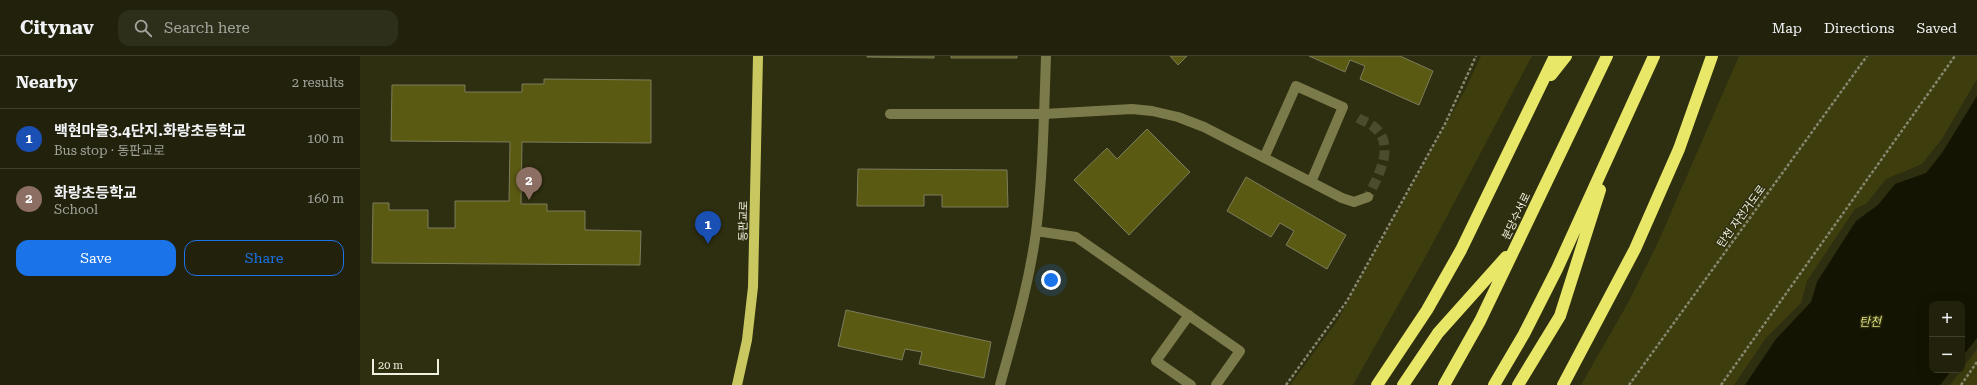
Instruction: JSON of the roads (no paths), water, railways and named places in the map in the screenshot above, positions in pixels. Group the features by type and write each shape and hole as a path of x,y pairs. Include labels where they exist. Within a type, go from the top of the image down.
{"highway":[{"path":"1377,385 1426,310 1461,250 1555,56"},
{"path":"1538,92 1566,56"},
{"name":"분당수서로","path":"1444,385 1480,321 1607,56"},
{"path":"1494,385 1524,334 1557,269 1654,56"},
{"path":"1563,385 1635,249 1679,149 1712,56"},
{"path":"1518,385 1560,316 1616,139"},
{"path":"1403,385 1438,333 1517,246"}],"main road":[{"name":"동판교로","path":"737,385 747,340 754,287 758,56"}],"lane":[{"path":"1000,385 1024,298 1036,231 1044,114 1046,56"},
{"path":"1264,158 1296,86 1343,107 1311,182"},
{"path":"890,114 1044,114 1132,109 1152,111 1178,117 1204,127 1342,198 1354,202 1368,197"},
{"path":"1036,231 1076,237 1240,351 1216,385"},
{"path":"1189,315 1156,361 1190,385"}],"water":[{"name":"탄천","path":"1977,96 1977,338 1965,353 1965,301 1929,301 1929,373 1950,373 1940,385 1745,385 1776,339 1811,302 1817,282 1856,221 1878,205 1895,184 1926,173 1942,153"}],"tunnel":[{"path":"1358,118 1374,127 1381,134 1384,143 1385,152 1383,162 1368,197"}],"place":[{"name":"화랑초등학교","path":"529,200"},
{"name":"백현마을3.4단지.화랑초등학교","path":"708,244"}]}
